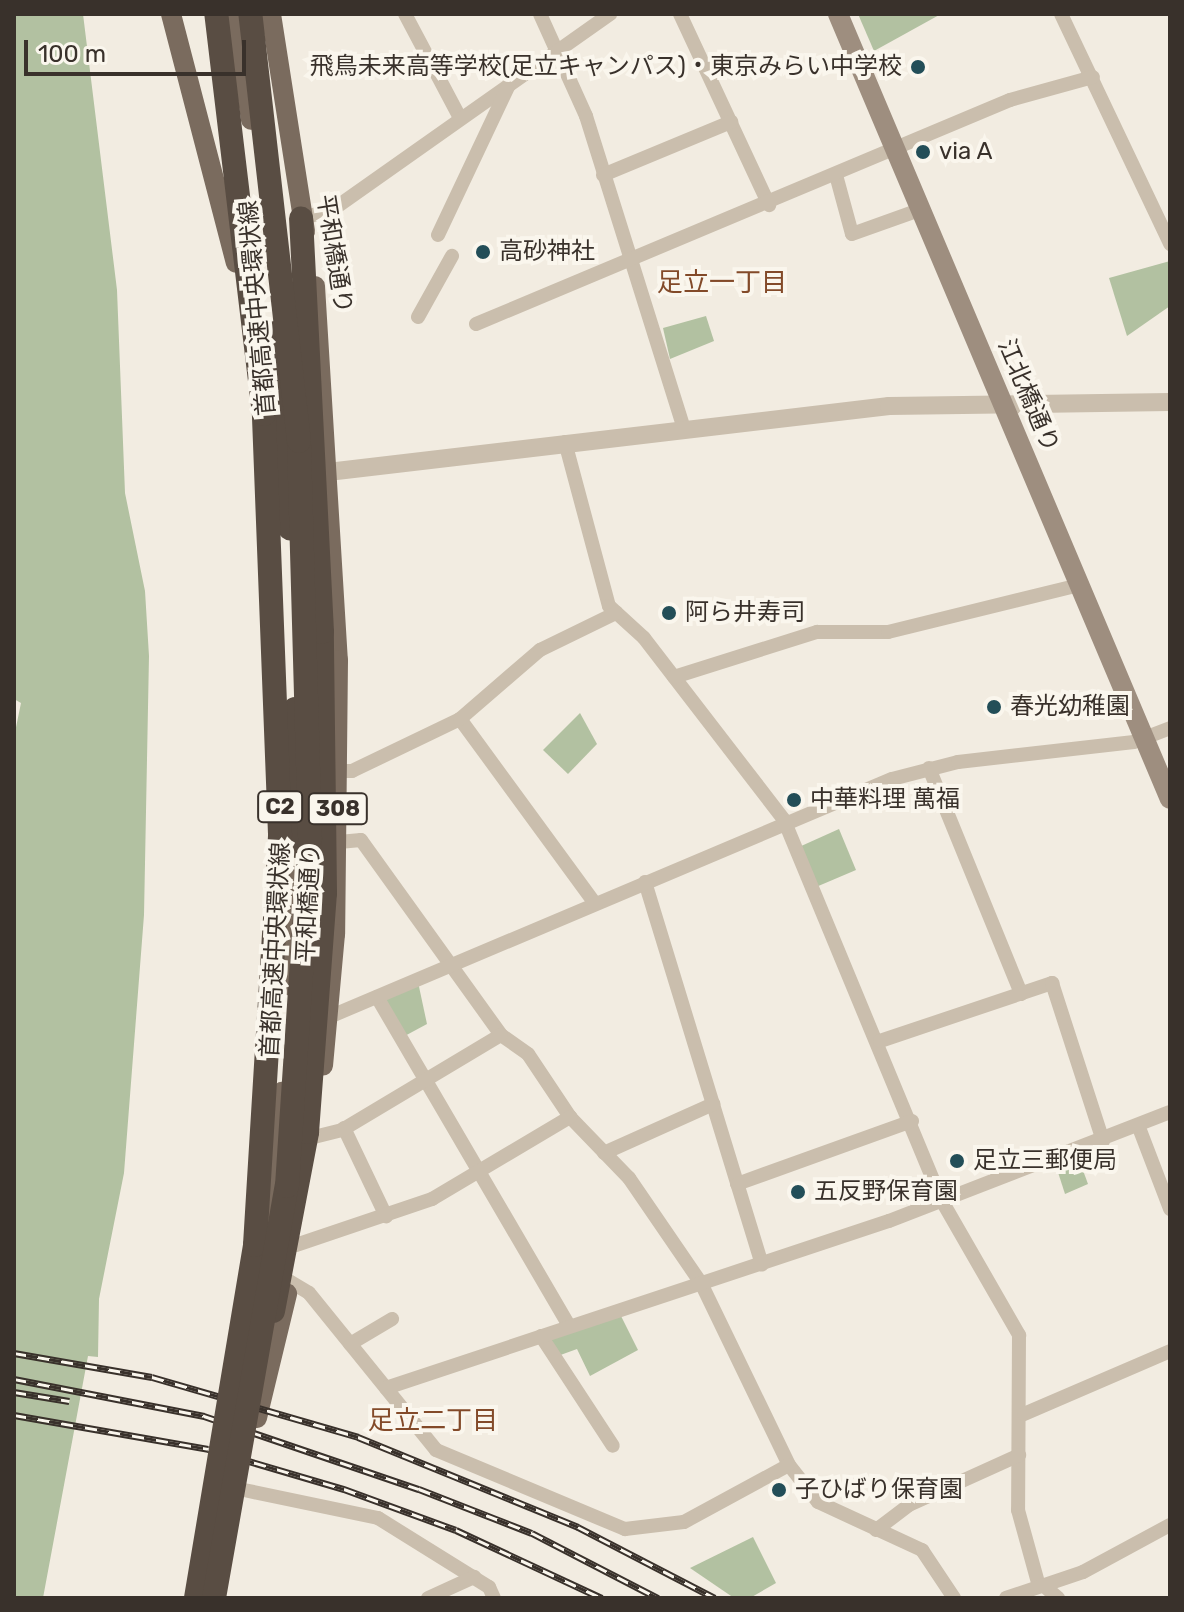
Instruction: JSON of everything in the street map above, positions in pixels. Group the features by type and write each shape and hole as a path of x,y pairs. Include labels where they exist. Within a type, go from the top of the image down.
{"highway":[{"name":"首都高速中央環状線","path":"196,1598 247,1313 275,1000 280,745 255,309 216,14"},
{"name":"首都高速中央環状線","path":"214,1598 259,1359 296,1095 310,704 292,356 250,14"},
{"path":"247,1313 283,1113 296,846 289,500 249,107"},
{"path":"259,1359 298,1196 323,936 311,396 301,219"},
{"path":"258,418 289,500"}],"main road":[{"path":"171,14 235,258 258,418 273,819 289,865 291,994"},
{"name":"平和橋通り","path":"204,1598 260,1283 291,994 301,656 286,381 235,14"},
{"name":"平和橋通り","path":"224,1598 289,1281 314,1137 329,1017 339,842 328,472 316,290 301,219 271,14"},
{"name":"江北橋通り","path":"838,14 1170,799"}],"street":[{"path":"540,14 557,51 633,261 684,428"},
{"path":"301,219 335,208 459,116 610,14"},
{"path":"680,14 769,205"},
{"path":"1061,14 1170,244"},
{"path":"411,17 459,116"},
{"path":"476,324 769,205 1010,100 1093,77"},
{"path":"438,235 509,85"},
{"path":"603,175 731,122"},
{"path":"836,175 852,234 922,209"},
{"path":"418,317 452,256"},
{"path":"328,472 684,428 1001,400 1170,402"},
{"path":"565,442 616,613 674,677 784,820 880,1041 942,1201 1019,1335 1024,1414 1019,1455 1018,1510 1041,1586 1058,1598"},
{"path":"674,677 817,632 888,632 1080,585"},
{"path":"338,771 352,771 460,719 540,650 616,613"},
{"path":"460,719 593,901"},
{"path":"329,1017 784,820 929,768 1145,739 1170,728"},
{"path":"929,768 1021,994"},
{"path":"339,842 361,840 501,1035 528,1054 570,1117 604,1153 701,1283 789,1465 818,1502 922,1550 954,1598"},
{"path":"645,882 762,1265"},
{"path":"880,1041 1052,983 1103,1141"},
{"path":"377,997 421,1080 569,1326"},
{"path":"314,1137 344,1128 501,1035"},
{"path":"604,1153 713,1104"},
{"path":"386,1388 762,1265 1103,1141 1170,1112"},
{"path":"296,1245 386,1216 477,1171 570,1117"},
{"path":"737,1184 912,1121"},
{"path":"1138,1125 1170,1209"},
{"path":"344,1128 386,1216"},
{"path":"289,1281 301,1285 436,1450 625,1529 684,1522 789,1465"},
{"path":"350,1344 392,1319"},
{"path":"541,1336 613,1446"},
{"path":"1024,1414 1170,1351"},
{"path":"876,1530 909,1505 1019,1455"},
{"path":"244,1490 378,1518 474,1577 494,1598"},
{"path":"1006,1598 1041,1586 1170,1525"},
{"path":"428,1598 474,1577"}],"green space":[{"path":"14,14 83,14 117,290 125,493 145,591 149,656 144,915 124,1173 99,1299 98,1357 88,1356 43,1598 14,1598 14,737 21,703 14,699"},
{"path":"858,14 941,14 874,51"},
{"path":"1170,261 1170,306 1127,336 1109,278"},
{"path":"706,316 714,341 670,359 663,328"},
{"path":"580,713 597,744 568,774 543,750"},
{"path":"839,829 856,870 816,887 799,847"},
{"path":"418,982 427,1024 401,1038 381,1000"},
{"path":"1077,1154 1088,1184 1065,1194 1055,1163"},
{"path":"618,1310 638,1350 590,1376 577,1349 555,1357 542,1336"},
{"path":"753,1537 776,1583 750,1598 734,1598 690,1568"}],"railway":[{"path":"14,1353 152,1377 358,1437 578,1527 715,1598"},
{"path":"14,1379 204,1416 419,1489 532,1533 658,1598"},
{"path":"14,1392 69,1401"},
{"path":"14,1415 208,1449 344,1489 456,1530 602,1598"}],"place":[{"name":"飛鳥未来高等学校(足立キャンパス)・東京みらい中学校","path":"918,67"},
{"name":"via A","path":"923,152"},
{"name":"高砂神社","path":"483,252"},
{"name":"阿ら井寿司","path":"669,613"},
{"name":"春光幼稚園","path":"994,707"},
{"name":"中華料理 萬福","path":"794,800"},
{"name":"足立三郵便局","path":"957,1161"},
{"name":"五反野保育園","path":"798,1192"},
{"name":"子ひばり保育園","path":"779,1490"}],"district":[{"name":"足立一丁目","path":"722,283"},
{"name":"足立二丁目","path":"433,1421"}]}
